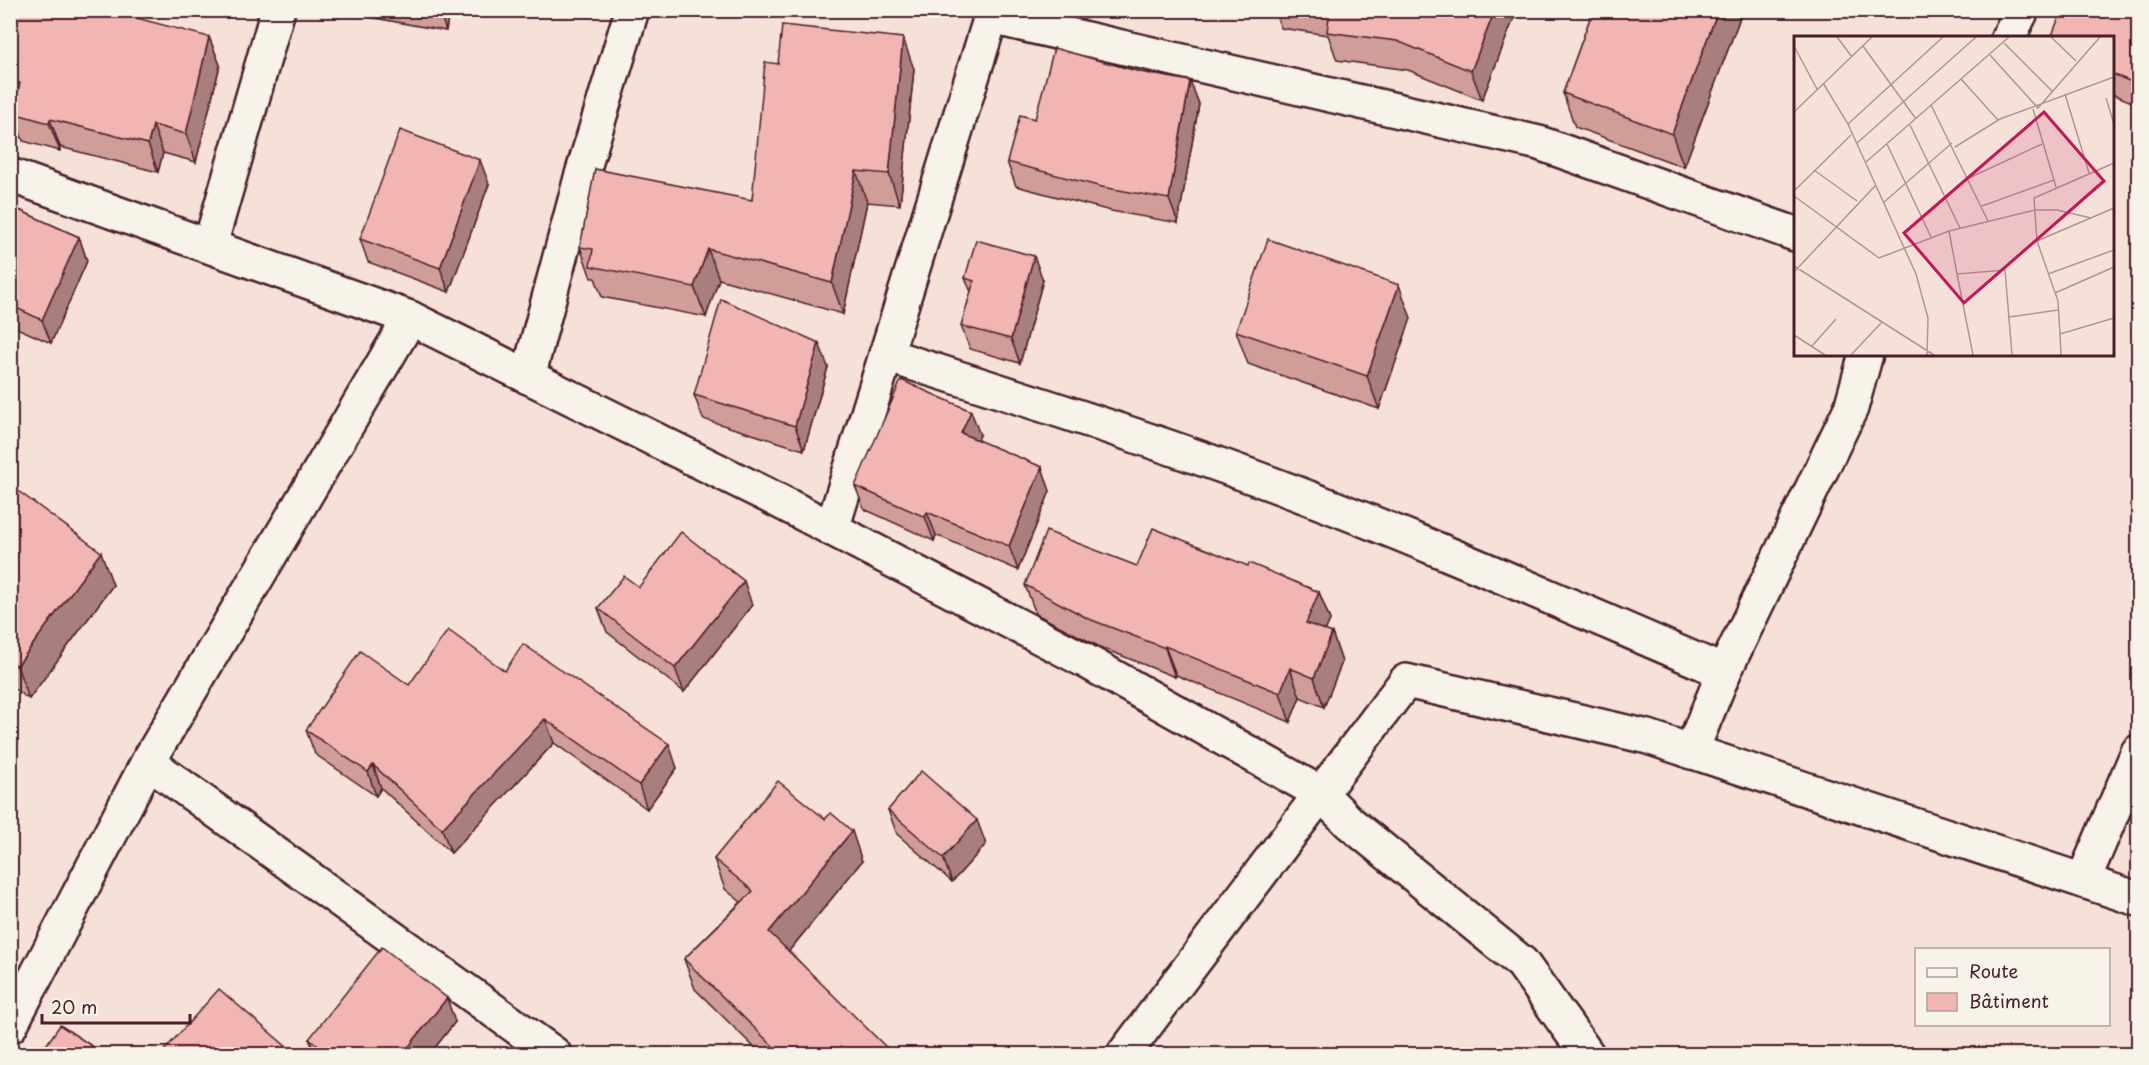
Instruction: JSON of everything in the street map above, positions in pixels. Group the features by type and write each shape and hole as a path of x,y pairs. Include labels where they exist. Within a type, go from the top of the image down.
{"street":[{"path":"210,245 278,10"},
{"path":"528,377 581,178 632,10"},
{"path":"2009,36 2022,10"},
{"path":"832,529 992,14 1539,143 1794,234"},
{"path":"10,175 410,318 832,529 1084,660 1320,793 1350,823 1522,963 1587,1054"},
{"path":"10,1026 148,762 410,318"},
{"path":"886,355 1101,424 1274,485 1457,558 1724,672"},
{"path":"1691,752 1724,672 1851,408 1865,356"},
{"path":"1124,1054 1406,681 1648,737 2139,899"},
{"path":"2083,881 2139,752"},
{"path":"148,762 554,1054"}],"building":[{"path":"10,10 106,10 209,37 186,134 153,125 148,144 50,119 49,123 13,113 20,83 10,81"},
{"path":"1330,10 1495,10 1471,71 1397,41 1327,32"},
{"path":"1593,10 1718,10 1672,134 1563,93"},
{"path":"2062,10 2139,10 2139,81 2137,84 2113,74 2113,36 2052,36"},
{"path":"782,25 903,38 889,174 856,171 832,283 708,249 694,287 590,266 593,249 580,247 595,169 752,200 765,62 778,64"},
{"path":"1054,48 1140,72 1190,81 1169,199 1102,187 1007,162 1020,115 1035,119"},
{"path":"400,130 480,160 440,268 360,239"},
{"path":"10,206 79,237 42,320 10,305"},
{"path":"1268,239 1399,285 1367,376 1236,331"},
{"path":"976,240 1034,256 1011,339 961,326 974,281 965,278"},
{"path":"721,299 819,343 795,426 694,395"},
{"path":"901,380 971,411 961,433 1042,467 1009,546 927,512 925,517 855,486"},
{"path":"10,485 101,552 17,666 10,662"},
{"path":"1153,528 1248,566 1249,563 1319,592 1306,623 1332,633 1314,678 1290,668 1280,693 1165,646 1165,648 1089,619 1025,585 1046,531 1137,566"},
{"path":"681,532 744,581 675,668 598,608 624,576 639,587"},
{"path":"448,630 505,671 523,644 669,744 639,785 545,719 442,829 373,765 368,772 306,730 360,651 409,685"},
{"path":"921,771 977,820 943,858 888,810"},
{"path":"778,781 825,819 831,813 852,831 769,932 887,1048 881,1054 781,1054 684,959 753,891 714,859"},
{"path":"382,947 447,998 403,1054 329,1054 309,1039"},
{"path":"219,989 295,1054 161,1054"},
{"path":"60,1025 104,1054 40,1054"}]}
